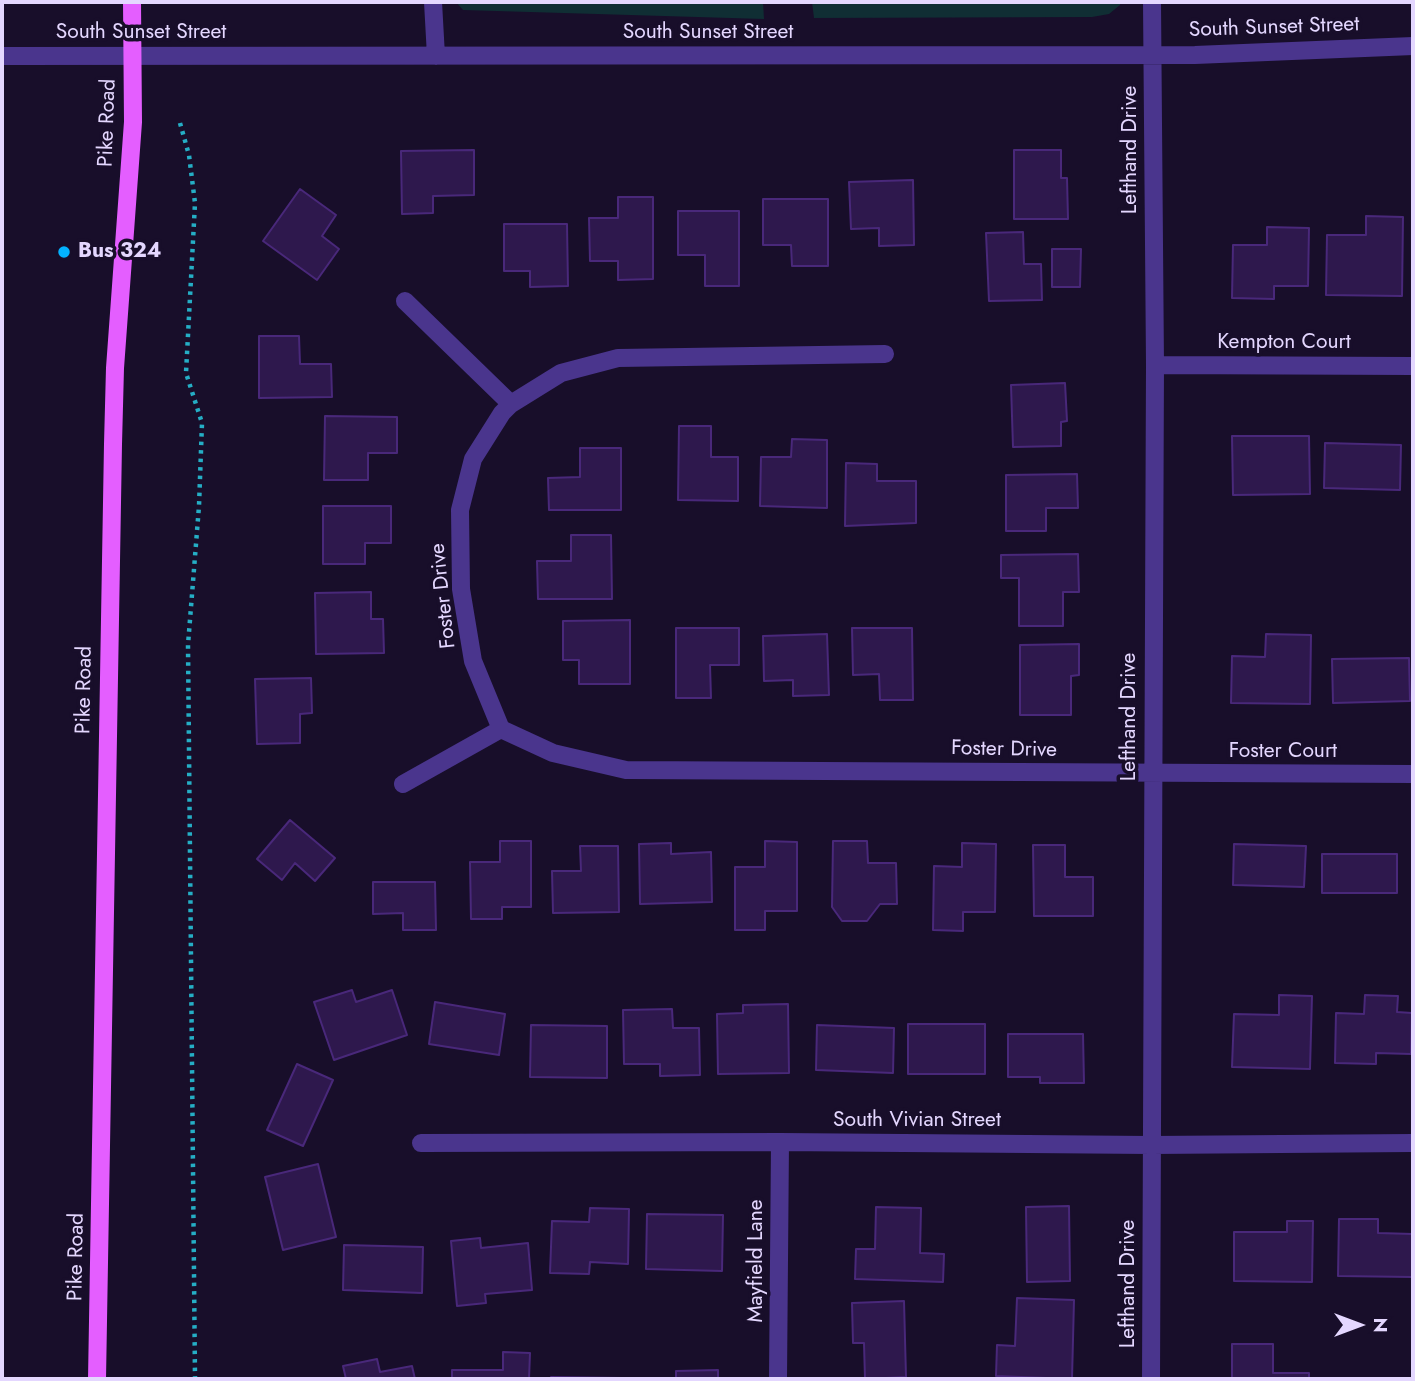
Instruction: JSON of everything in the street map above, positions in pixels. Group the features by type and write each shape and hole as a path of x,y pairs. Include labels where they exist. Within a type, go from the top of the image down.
{"main road":[{"name":"Pike Road","path":"97,1379 113,444 115,368 133,122 132,2"}],"street":[{"path":"433,2 436,56"},
{"name":"Lefthand Drive","path":"1151,1379 1154,365 1152,2"},
{"name":"South Sunset Street","path":"2,56 1153,55 1413,46"},
{"path":"405,301 511,404"},
{"name":"Foster Drive","path":"885,354 618,358 561,373 511,404 502,413 473,459 460,510 461,589 473,661 501,729 553,752 626,769 1152,774"},
{"name":"Kempton Court","path":"1154,365 1413,366"},
{"path":"403,784 501,729"},
{"name":"Foster Court","path":"1152,774 1413,774"},
{"name":"Mayfield Lane","path":"778,1379 780,1142"},
{"name":"South Vivian Street","path":"421,1143 1413,1143"}],"path":[{"path":"180,123 189,155 195,203 186,373 202,423 199,506 188,645 195,1379"}],"green space":[{"path":"456,2 763,2 764,19 463,10"},
{"path":"812,2 1120,2 1120,5 1109,14 1092,17 814,18"}],"building":[{"path":"474,150 474,195 433,196 433,213 402,214 401,151"},
{"path":"1014,150 1061,150 1061,178 1067,178 1068,219 1014,219"},
{"path":"913,180 914,245 879,246 879,228 851,229 849,182"},
{"path":"300,189 336,215 322,236 339,249 317,280 263,241"},
{"path":"618,197 653,197 653,279 618,280 618,261 590,261 589,218 618,218"},
{"path":"763,199 828,199 828,266 792,266 791,245 763,245"},
{"path":"678,211 739,211 739,286 705,286 705,255 678,255"},
{"path":"1366,216 1403,217 1402,296 1326,295 1327,235 1366,235"},
{"path":"504,224 567,224 568,286 530,287 530,271 504,271"},
{"path":"1267,227 1309,228 1308,286 1274,286 1274,299 1232,298 1233,245 1267,245"},
{"path":"1023,232 1024,264 1041,264 1042,300 989,301 986,233"},
{"path":"1052,249 1081,249 1080,287 1052,287"},
{"path":"259,336 299,336 300,364 331,364 332,397 259,398"},
{"path":"1065,383 1067,421 1061,422 1061,446 1013,447 1011,385"},
{"path":"325,416 397,417 397,453 368,453 368,480 324,480"},
{"path":"679,426 711,426 711,457 738,457 738,501 678,500"},
{"path":"1232,436 1309,436 1310,494 1233,495"},
{"path":"792,439 827,440 827,508 760,506 761,457 791,457"},
{"path":"1325,443 1401,445 1400,490 1324,488"},
{"path":"580,448 621,448 621,510 549,510 548,478 580,477"},
{"path":"846,463 877,464 877,481 916,481 916,523 845,526"},
{"path":"1077,474 1078,508 1046,508 1046,531 1006,531 1006,475"},
{"path":"323,506 391,506 391,543 365,543 365,564 323,564"},
{"path":"571,535 611,535 612,599 538,599 537,561 571,561"},
{"path":"1078,554 1079,592 1063,592 1063,626 1019,626 1019,578 1001,578 1001,555"},
{"path":"371,592 371,619 383,619 384,653 316,654 315,593"},
{"path":"630,620 630,684 579,684 579,660 563,660 563,621"},
{"path":"676,628 739,628 739,665 710,665 711,698 676,698"},
{"path":"852,628 912,628 913,700 880,700 879,674 853,675"},
{"path":"827,634 829,695 793,696 793,680 764,681 763,636"},
{"path":"1266,634 1311,635 1310,704 1231,703 1232,656 1265,657"},
{"path":"1079,644 1079,675 1071,676 1071,715 1020,715 1020,645"},
{"path":"1409,658 1410,701 1333,703 1332,659"},
{"path":"311,678 312,713 300,714 300,743 257,744 255,679"},
{"path":"290,820 335,858 315,881 295,863 282,880 257,859"},
{"path":"500,841 531,841 531,907 502,907 502,919 471,919 470,862 500,862"},
{"path":"765,841 797,842 797,911 765,911 765,930 735,930 735,867 765,867"},
{"path":"833,841 867,841 868,863 896,863 897,904 880,904 867,921 842,921 832,907"},
{"path":"671,843 671,854 711,852 712,902 640,904 639,844"},
{"path":"962,843 996,844 995,912 963,912 963,931 933,930 934,866 962,867"},
{"path":"1234,844 1306,846 1304,887 1233,885"},
{"path":"1033,845 1065,845 1065,877 1093,877 1093,916 1034,916"},
{"path":"580,846 618,846 619,912 553,913 552,871 581,871"},
{"path":"1322,854 1397,854 1397,893 1322,893"},
{"path":"373,882 435,882 436,930 403,930 403,913 373,914"},
{"path":"352,990 356,1002 392,990 407,1035 334,1060 314,1002"},
{"path":"1279,995 1312,996 1310,1069 1232,1067 1234,1014 1279,1015"},
{"path":"1365,995 1398,996 1397,1012 1412,1013 1411,1054 1376,1053 1376,1064 1335,1063 1336,1013 1364,1014"},
{"path":"435,1002 505,1014 499,1055 429,1044"},
{"path":"788,1004 789,1073 718,1074 717,1014 743,1013 743,1005"},
{"path":"672,1009 673,1028 699,1028 700,1075 660,1076 660,1064 624,1064 623,1010"},
{"path":"908,1024 985,1024 985,1074 908,1074"},
{"path":"531,1025 607,1026 607,1078 530,1077"},
{"path":"817,1025 894,1028 893,1073 816,1070"},
{"path":"1008,1034 1083,1034 1084,1083 1040,1083 1040,1077 1008,1077"},
{"path":"297,1064 333,1080 303,1146 267,1130"},
{"path":"318,1164 336,1237 283,1250 265,1177"},
{"path":"1069,1206 1070,1281 1027,1282 1026,1207"},
{"path":"876,1207 921,1208 920,1253 944,1254 943,1282 855,1279 856,1249 875,1249"},
{"path":"590,1208 629,1209 628,1264 590,1262 589,1274 550,1273 552,1221 589,1222"},
{"path":"647,1214 723,1215 722,1271 646,1269"},
{"path":"1339,1219 1378,1219 1378,1233 1413,1234 1413,1277 1338,1276"},
{"path":"1287,1221 1313,1221 1312,1282 1234,1281 1234,1232 1287,1232"},
{"path":"480,1238 481,1248 528,1243 532,1290 485,1294 486,1303 457,1306 451,1241"},
{"path":"344,1245 423,1247 422,1293 343,1290"},
{"path":"1017,1298 1074,1300 1072,1379 996,1376 997,1345 1015,1346"},
{"path":"904,1301 906,1377 865,1379 864,1343 853,1343 852,1303"},
{"path":"1232,1344 1273,1344 1273,1373 1309,1373 1309,1379 1232,1379"},
{"path":"503,1352 530,1353 529,1379 452,1379 452,1370 503,1370"},
{"path":"377,1359 380,1372 412,1366 415,1379 346,1379 343,1366"},
{"path":"718,1370 718,1379 676,1379 676,1371"},
{"path":"623,1378 623,1379 551,1379"}],"place":[{"name":"Bus 324","path":"64,252"}]}
